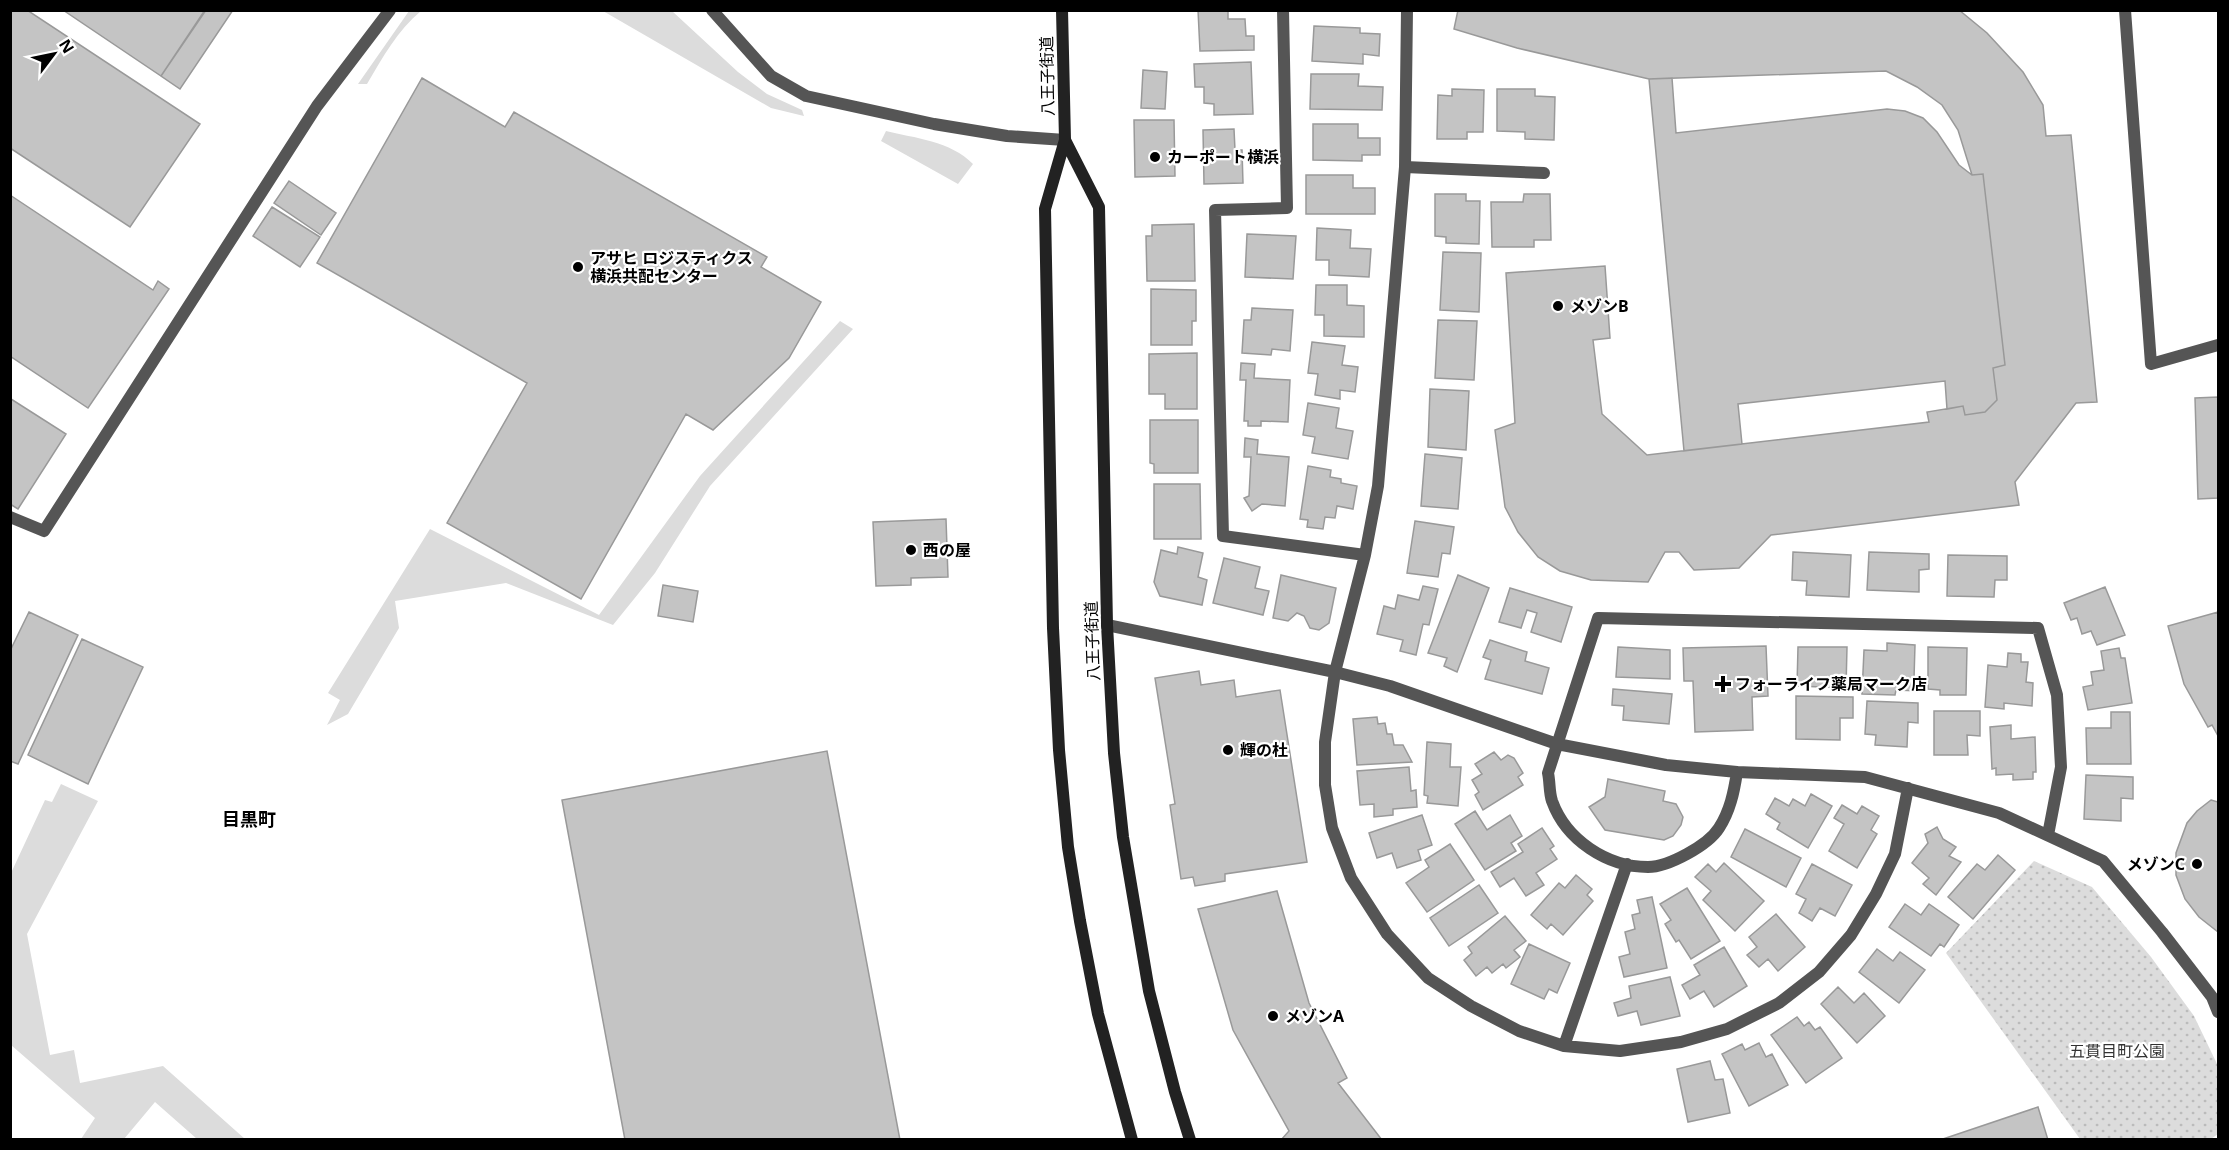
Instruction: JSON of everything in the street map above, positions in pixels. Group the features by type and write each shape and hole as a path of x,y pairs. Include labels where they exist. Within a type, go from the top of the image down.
{"street":[{"path":"10,517 44,531 317,106 390,10"},
{"path":"712,10 771,76 806,96 1007,136 1065,140"},
{"name":"八王子街道","path":"1062,10 1065,140 1045,208 1053,628 1059,750 1068,847 1080,921 1098,1014 1132,1140"},
{"path":"1283,10 1287,208 1215,210 1223,536 1365,555"},
{"path":"1407,10 1406,167 1378,486 1365,555 1335,672 1325,742 1325,785 1332,828 1352,878 1387,934 1428,978 1471,1006 1519,1031 1564,1046 1620,1051 1681,1042 1727,1029 1779,1003 1819,972 1851,935 1876,894 1895,854 1908,788"},
{"path":"2126,10 2151,364 2218,345"},
{"name":"八王子街道","path":"1065,140 1099,207 1107,625 1114,753 1123,837 1133,910 1149,991 1190,1140"},
{"path":"1406,167 1544,173"},
{"path":"1737,772 1730,808 1718,831 1699,847 1674,861 1650,867 1628,864 1582,844 1564,824 1552,800 1548,773 1598,618 2038,628 2057,695 2061,767 2048,835"},
{"path":"1107,625 1335,672 1390,686 1557,744 1666,765 1737,772 1865,777 1999,813 2103,861 2215,996 2218,1012"},
{"path":"1564,1046 1628,864"}],"green space":[{"path":"409,11 421,11 398,36 367,84 358,84"},
{"path":"603,11 672,11 738,72 767,94 802,110 804,116 771,108"},
{"path":"886,131 943,145 964,156 973,164 958,184 881,141"},
{"path":"840,321 853,329 710,486 655,573 613,625 506,583 395,601 399,628 348,714 327,725 340,700 328,693 430,529 599,615 700,476"},
{"path":"61,784 98,801 27,934 50,1055 74,1050 80,1083 163,1066 245,1139 197,1139 155,1102 124,1139 81,1139 95,1118 11,1045 11,873 45,800 52,802"},
{"name":"五貫目町公園","path":"2034,861 2092,887 2151,957 2194,1016 2218,1066 2218,1134 2211,1139 2080,1139 1946,953"}],"building":[{"path":"10,10 27,10 200,124 130,227 10,148"},
{"path":"63,10 205,10 161,76"},
{"path":"206,10 233,10 180,89 161,76"},
{"path":"1198,10 1228,10 1228,19 1245,19 1246,36 1254,36 1254,50 1200,51"},
{"name":"メゾンB","path":"1458,10 1959,10 1987,33 2023,72 2043,105 2046,136 2071,135 2097,402 2076,403 2015,482 2019,505 1771,535 1739,568 1694,570 1679,552 1665,552 1648,582 1591,580 1560,571 1538,557 1518,532 1505,507 1495,430 1515,423 1506,273 1605,266 1610,338 1593,340 1602,414 1647,455 1929,422 1927,412 1963,406 1965,415 1985,412 1997,400 1993,368 2005,365 1983,174 1972,175 1958,130 1942,105 1917,87 1886,71 1649,79 1517,48 1454,29"},
{"path":"1314,26 1360,28 1360,33 1380,34 1379,56 1363,54 1363,64 1312,61"},
{"path":"1251,62 1253,114 1214,115 1214,104 1204,103 1204,87 1195,87 1194,64"},
{"path":"1143,70 1167,72 1165,109 1141,108"},
{"path":"1311,74 1359,74 1358,86 1383,87 1382,110 1310,109"},
{"path":"422,78 505,127 514,112 767,257 761,267 821,302 789,358 713,430 686,414 581,599 447,523 527,383 317,263"},
{"path":"1672,78 1676,133 1887,109 1905,111 1923,118 1937,132 1959,165 1972,175 1983,174 2005,365 1993,368 1997,400 1985,412 1965,415 1963,406 1947,409 1945,381 1738,404 1742,444 1684,451 1649,79"},
{"path":"1452,89 1484,90 1483,132 1467,132 1467,139 1437,139 1438,95 1452,96"},
{"path":"1497,89 1535,89 1535,96 1555,97 1554,140 1525,139 1525,132 1497,131"},
{"path":"1134,120 1174,120 1175,176 1135,177"},
{"path":"1313,124 1358,124 1358,138 1380,138 1380,155 1362,155 1362,161 1313,160"},
{"path":"1234,129 1235,150 1242,150 1243,183 1204,184 1203,130"},
{"path":"1306,175 1353,175 1353,188 1375,188 1375,214 1306,214"},
{"path":"289,181 336,213 321,235 274,203"},
{"path":"1435,194 1466,194 1466,201 1480,201 1479,244 1446,243 1446,237 1435,236"},
{"path":"1524,194 1550,194 1551,240 1534,240 1534,247 1492,247 1491,202 1523,202"},
{"path":"10,195 153,290 158,281 169,289 88,408 10,356"},
{"path":"272,207 320,237 300,267 253,236"},
{"path":"1194,224 1195,281 1147,281 1146,236 1152,236 1152,225"},
{"path":"1317,228 1351,230 1350,248 1371,249 1369,277 1329,275 1329,260 1316,260"},
{"path":"1247,234 1296,236 1293,279 1245,277"},
{"path":"1443,252 1481,253 1479,312 1440,310"},
{"path":"1316,285 1347,285 1347,305 1364,306 1364,337 1324,336 1324,315 1315,315"},
{"path":"1151,289 1196,290 1196,321 1192,321 1192,345 1151,345"},
{"path":"1252,308 1293,310 1290,351 1272,349 1271,355 1242,353 1244,320 1251,320"},
{"path":"1438,320 1477,321 1474,380 1435,378"},
{"path":"1312,342 1345,346 1342,365 1358,367 1355,392 1340,390 1340,399 1315,395 1318,374 1308,373"},
{"path":"1197,353 1197,409 1165,409 1165,394 1149,394 1149,354"},
{"path":"1241,363 1255,364 1254,378 1290,380 1288,422 1261,421 1261,426 1248,426 1248,421 1244,421 1246,380 1240,380"},
{"path":"1430,389 1469,391 1466,450 1428,447"},
{"path":"2218,397 2218,498 2198,499 2195,398"},
{"path":"11,399 66,434 18,509 10,504"},
{"path":"1308,403 1339,408 1336,428 1353,431 1348,459 1312,453 1315,437 1303,435"},
{"path":"1150,420 1198,420 1198,473 1154,473 1154,464 1150,463"},
{"path":"1245,438 1258,440 1257,454 1289,457 1285,506 1262,504 1252,511 1244,498 1249,496 1251,457 1244,457"},
{"path":"1425,454 1462,458 1458,509 1421,506"},
{"path":"1308,466 1331,470 1330,477 1341,479 1341,483 1357,486 1353,509 1337,506 1335,518 1325,517 1323,529 1307,527 1308,520 1300,519"},
{"path":"1154,484 1200,484 1201,539 1154,539"},
{"name":"西の屋","path":"946,519 948,577 911,578 911,585 876,586 873,522"},
{"path":"1415,521 1454,527 1450,554 1442,553 1438,577 1407,573"},
{"path":"1178,547 1203,553 1198,577 1207,580 1202,605 1160,596 1154,582 1161,550 1177,554"},
{"path":"1793,552 1851,555 1849,597 1806,595 1807,581 1792,580"},
{"path":"1869,552 1929,554 1929,569 1919,570 1919,592 1867,590"},
{"path":"1948,555 2007,556 2007,580 1995,580 1994,597 1947,596"},
{"path":"1224,558 1260,567 1255,588 1269,591 1263,615 1213,603"},
{"path":"1281,575 1336,588 1329,623 1319,630 1310,628 1304,616 1297,613 1288,621 1273,618"},
{"path":"1458,575 1489,588 1457,672 1444,666 1447,658 1428,653"},
{"path":"663,585 698,591 693,622 658,616"},
{"path":"1423,586 1438,589 1429,625 1423,624 1416,655 1400,651 1403,640 1377,634 1384,606 1395,609 1398,595 1419,600"},
{"path":"2105,587 2125,635 2097,645 2091,631 2082,634 2077,618 2071,620 2064,603"},
{"path":"1510,588 1572,607 1561,642 1531,632 1537,613 1527,610 1521,628 1499,622"},
{"path":"29,612 78,635 18,764 10,761 10,651"},
{"path":"2218,612 2218,736 2212,725 2208,727 2184,684 2168,626"},
{"path":"82,639 143,667 88,784 28,755"},
{"path":"1490,640 1527,652 1525,661 1549,668 1542,694 1485,679 1491,660 1483,657"},
{"path":"1887,643 1915,645 1914,679 1920,679 1919,691 1896,690 1895,695 1862,694 1864,650 1887,651"},
{"path":"1766,646 1768,696 1752,697 1753,730 1695,732 1693,681 1684,681 1683,648"},
{"path":"1618,647 1670,650 1670,679 1616,677"},
{"path":"1798,647 1847,647 1846,688 1797,686"},
{"path":"1928,647 1967,648 1966,695 1940,695 1940,690 1928,689"},
{"path":"2119,648 2121,658 2125,658 2132,703 2088,710 2083,687 2093,685 2091,672 2104,670 2101,651"},
{"path":"2008,653 2021,654 2021,662 2028,662 2026,682 2033,683 2032,706 2004,703 2004,709 1985,707 1988,665 2007,667"},
{"name":"輝の杜","path":"1199,671 1201,685 1234,680 1236,697 1280,690 1307,862 1225,874 1225,881 1195,886 1193,877 1181,879 1170,805 1175,804 1155,678"},
{"path":"1613,689 1672,694 1669,724 1623,720 1624,706 1612,705"},
{"path":"1796,696 1853,697 1853,718 1840,718 1840,740 1796,739"},
{"path":"1867,701 1918,703 1918,723 1908,722 1907,747 1875,745 1876,735 1865,734"},
{"path":"1934,711 1980,711 1980,736 1967,735 1968,755 1934,755"},
{"path":"2111,712 2130,712 2131,764 2087,764 2086,728 2111,728"},
{"path":"1377,717 1378,724 1385,723 1387,734 1392,734 1394,745 1403,745 1412,762 1357,765 1353,719"},
{"path":"2011,725 2011,739 2035,737 2036,772 2033,772 2033,779 2013,780 2013,774 1996,775 1996,768 1992,769 1990,727"},
{"path":"1427,742 1451,744 1450,767 1461,767 1458,806 1427,803 1428,796 1424,795"},
{"path":"827,751 900,1140 625,1140 562,800"},
{"path":"1494,752 1501,760 1508,755 1514,758 1523,773 1518,777 1523,785 1483,810 1475,795 1479,792 1472,780 1482,774 1475,764"},
{"path":"1409,767 1411,791 1416,790 1417,807 1393,809 1393,815 1374,817 1374,804 1360,805 1357,771"},
{"path":"2086,775 2133,777 2133,799 2121,798 2121,821 2084,819"},
{"path":"1608,779 1665,791 1663,801 1676,804 1683,817 1681,825 1673,836 1664,840 1605,830 1589,807 1605,797"},
{"path":"1811,794 1832,806 1808,848 1777,829 1780,823 1766,814 1775,798 1789,806 1793,799 1805,806"},
{"name":"メゾンC","path":"2211,800 2218,802 2218,932 2199,917 2185,899 2176,875 2176,853 2187,823"},
{"path":"1842,805 1857,814 1862,806 1879,816 1871,830 1877,834 1857,868 1829,851 1844,824 1834,818"},
{"path":"1475,811 1487,830 1510,815 1522,836 1511,843 1516,851 1485,870 1455,824"},
{"path":"1422,815 1432,845 1418,850 1421,860 1397,868 1392,853 1377,858 1369,833"},
{"path":"1937,827 1943,839 1956,847 1949,856 1961,862 1936,895 1923,884 1929,878 1912,863 1928,843 1925,834"},
{"path":"1542,828 1554,846 1550,849 1557,859 1536,873 1544,885 1526,896 1514,878 1500,887 1491,872 1523,852 1518,844"},
{"path":"1745,829 1801,858 1786,887 1731,857"},
{"path":"1450,844 1474,880 1427,912 1406,883 1429,867 1425,860"},
{"path":"1998,855 2015,870 1973,919 1948,897 1977,864 1985,870"},
{"path":"1724,863 1764,901 1735,931 1703,900 1711,891 1695,877 1708,864 1716,872"},
{"path":"1812,864 1852,885 1835,916 1820,908 1812,921 1799,913 1806,899 1796,894"},
{"path":"1576,875 1592,889 1587,895 1593,901 1563,935 1551,924 1547,929 1531,915 1559,883 1565,888"},
{"path":"1479,885 1498,913 1449,946 1430,918"},
{"path":"1687,888 1720,941 1691,959 1679,940 1676,942 1665,924 1671,920 1660,904"},
{"name":"メゾンA","path":"1277,891 1309,1003 1347,1078 1338,1083 1382,1140 1281,1140 1289,1131 1233,1030 1198,909"},
{"path":"1652,897 1667,968 1624,977 1619,957 1630,954 1625,932 1635,929 1632,915 1640,913 1637,900"},
{"path":"1905,904 1921,915 1929,904 1959,925 1944,947 1940,944 1931,956 1889,927"},
{"path":"1776,914 1805,947 1778,971 1768,959 1759,967 1747,955 1757,947 1749,937"},
{"path":"1505,916 1526,941 1514,950 1520,957 1506,968 1503,964 1492,973 1487,967 1476,976 1464,960 1472,953 1468,947"},
{"path":"1529,944 1570,963 1557,993 1549,989 1544,999 1511,984"},
{"path":"1724,947 1747,986 1714,1007 1704,991 1690,999 1682,985 1700,975 1694,965"},
{"path":"1877,949 1893,961 1900,952 1925,970 1899,1003 1859,972"},
{"path":"1670,977 1680,1016 1641,1025 1637,1011 1618,1016 1614,1003 1631,998 1629,986"},
{"path":"1838,987 1854,1003 1864,993 1885,1016 1857,1043 1821,1004"},
{"path":"1797,1017 1804,1026 1809,1022 1815,1030 1820,1027 1842,1058 1806,1083 1771,1035"},
{"path":"1759,1043 1766,1057 1772,1054 1788,1085 1749,1106 1722,1054 1742,1044 1745,1050"},
{"path":"1710,1061 1715,1080 1723,1079 1730,1113 1688,1122 1677,1069"},
{"path":"2038,1107 2048,1140 1940,1140"}],"place":[{"name":"カーポート横浜","path":"1155,157"},
{"name":"アサヒ ロジスティクス 横浜共配センター","path":"578,267"},
{"name":"メゾンB","path":"1558,306"},
{"name":"西の屋","path":"911,550"},
{"name":"フォーライフ薬局マーク店","path":"1723,684"},
{"name":"輝の杜","path":"1228,750"},
{"name":"メゾンC","path":"2197,864"},
{"name":"メゾンA","path":"1273,1016"}],"district":[{"name":"目黒町","path":"249,819"}]}
